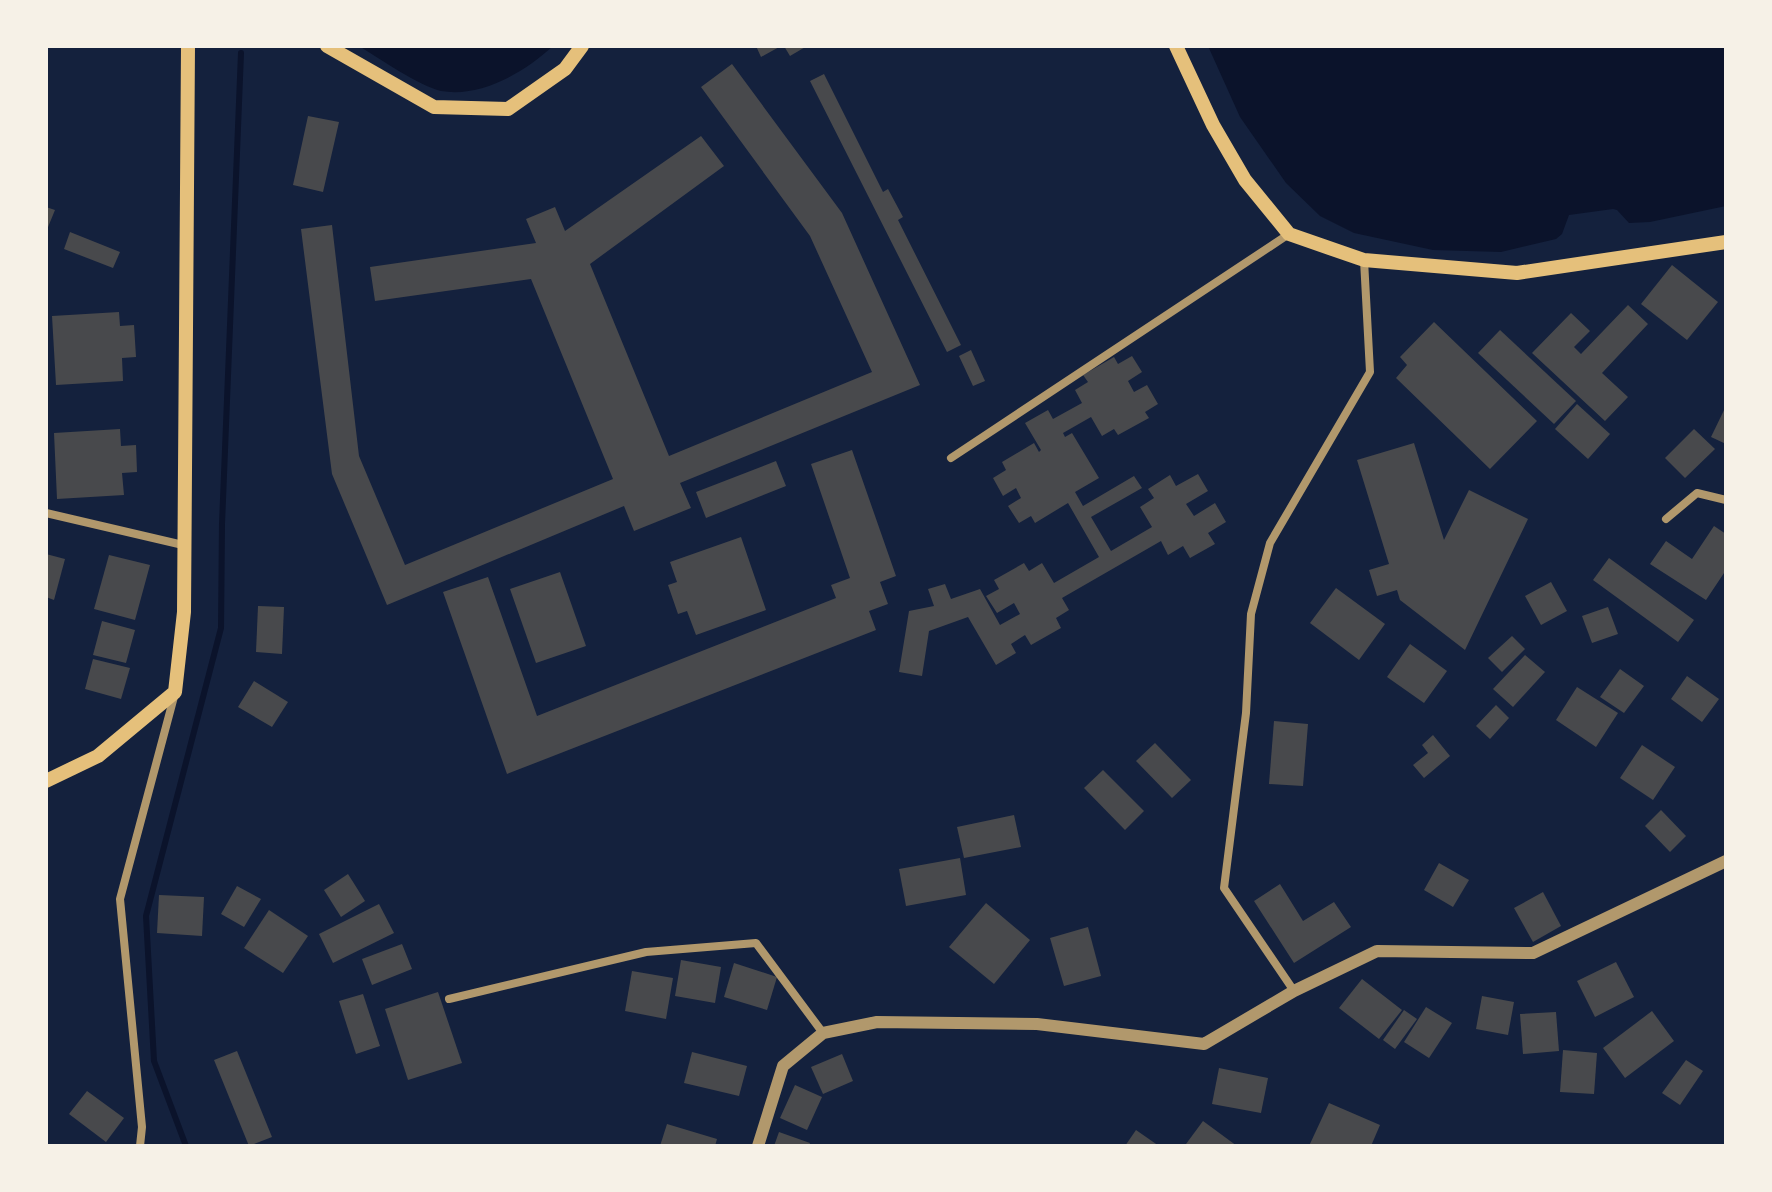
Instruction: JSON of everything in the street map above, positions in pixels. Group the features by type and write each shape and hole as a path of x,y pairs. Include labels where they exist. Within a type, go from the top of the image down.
{"main road":[{"path":"46,781 98,756 175,692 184,612 188,46"},
{"path":"327,46 434,107 508,109 565,69 582,46"},
{"path":"1176,46 1213,125 1237,166 1289,234 1364,260 1517,273 1726,242"}],"street":[{"path":"951,458 1289,234"},
{"path":"1294,991 1224,888 1246,713 1251,614 1270,543 1370,372 1364,260"},
{"path":"1666,519 1697,493 1726,500"},
{"path":"46,513 183,545"},
{"path":"140,1146 142,1127 120,899 175,692"},
{"path":"758,1146 783,1066 823,1033 877,1022 1037,1024 1204,1044 1294,991 1377,951 1533,953 1726,861"},
{"path":"449,999 646,952 756,943 823,1033"}],"water":[{"path":"359,46 553,46 502,81 471,91 456,92 441,91 422,84"},
{"path":"1208,46 1726,46 1726,206 1650,222 1629,223 1613,209 1569,215 1562,234 1556,239 1501,252 1433,250 1354,233 1320,216 1286,183 1240,117"}],"building":[{"path":"756,46 781,46 761,57"},
{"path":"784,46 807,46 790,56"},
{"path":"732,64 842,213 920,385 680,483 691,508 634,531 624,506 387,605 332,474 301,229 332,225 359,456 405,565 613,479 531,279 375,301 370,267 536,243 526,219 555,207 565,231 701,136 724,166 590,264 669,456 872,372 810,236 701,87"},
{"path":"824,74 883,192 888,189 903,217 898,220 961,345 947,352 810,81"},
{"path":"308,116 339,122 323,192 293,185"},
{"path":"46,207 55,210 46,232"},
{"path":"70,232 120,252 113,268 64,249"},
{"path":"1672,265 1718,302 1687,340 1641,304"},
{"path":"1628,305 1648,324 1602,373 1628,397 1605,421 1532,353 1571,313 1590,331 1574,347 1581,354"},
{"path":"119,312 120,326 134,325 136,357 122,358 123,381 56,385 52,316"},
{"path":"1434,322 1537,421 1490,469 1396,378 1407,365 1400,357"},
{"path":"1500,330 1576,401 1554,424 1478,353"},
{"path":"971,350 985,381 973,386 959,356"},
{"path":"1132,356 1142,372 1128,381 1134,392 1147,385 1158,404 1145,412 1149,418 1118,435 1114,429 1102,436 1091,417 1063,433 1065,437 1072,433 1099,478 1075,492 1083,506 1134,476 1142,488 1091,517 1111,551 1152,527 1140,507 1154,498 1148,489 1170,475 1176,486 1198,474 1208,491 1186,504 1194,516 1215,503 1226,522 1208,533 1215,544 1190,558 1183,546 1168,555 1161,541 1062,598 1069,610 1056,618 1061,628 1031,645 1025,635 1011,644 1016,653 996,665 968,617 929,631 922,676 899,672 909,611 934,606 928,589 945,584 951,599 980,589 1000,625 1020,614 1014,603 997,613 986,596 999,589 994,580 1024,563 1029,571 1042,563 1054,583 1099,557 1068,503 1035,523 1031,516 1019,523 1008,506 1021,498 1016,488 1003,496 993,478 1006,470 1002,462 1034,443 1039,452 1041,450 1025,423 1048,410 1053,419 1082,403 1075,390 1088,382 1083,375 1114,357 1118,364"},
{"path":"1577,404 1610,434 1588,459 1555,429"},
{"path":"1726,406 1726,444 1711,437"},
{"path":"120,429 121,446 136,445 137,472 122,473 124,495 57,499 54,433"},
{"path":"1694,429 1715,449 1685,478 1665,458"},
{"path":"1414,443 1444,540 1469,490 1528,519 1465,650 1400,600 1397,590 1377,596 1369,570 1389,564 1357,460"},
{"path":"852,450 896,576 880,582 888,604 869,611 876,630 507,774 443,592 488,577 537,716 836,598 831,585 850,578 811,464"},
{"path":"776,461 786,486 706,518 696,492"},
{"path":"1714,526 1726,534 1726,570 1706,600 1650,564 1666,541 1692,559"},
{"path":"741,537 766,610 696,635 687,611 678,614 668,585 677,582 670,562"},
{"path":"46,554 65,559 54,600 46,597"},
{"path":"109,555 150,565 135,620 94,609"},
{"path":"1609,558 1694,620 1678,642 1593,580"},
{"path":"560,572 586,646 536,663 510,589"},
{"path":"1551,582 1567,611 1541,625 1525,596"},
{"path":"1336,588 1385,624 1359,660 1310,623"},
{"path":"258,606 284,607 282,654 256,652"},
{"path":"1608,607 1618,634 1592,643 1582,616"},
{"path":"102,621 135,630 126,663 93,655"},
{"path":"1512,636 1525,649 1502,672 1488,658"},
{"path":"1410,644 1447,671 1424,703 1387,677"},
{"path":"1525,655 1545,672 1513,707 1493,689"},
{"path":"93,659 130,668 121,699 85,689"},
{"path":"1620,669 1644,686 1624,713 1600,697"},
{"path":"1687,676 1719,699 1702,722 1671,699"},
{"path":"254,681 288,702 272,727 238,707"},
{"path":"1577,687 1618,713 1596,747 1556,720"},
{"path":"1496,705 1509,718 1490,739 1476,726"},
{"path":"1274,721 1308,724 1303,786 1269,784"},
{"path":"1433,735 1450,756 1424,778 1413,765 1428,753 1422,745"},
{"path":"1155,743 1191,780 1172,798 1136,761"},
{"path":"1642,745 1675,767 1653,800 1620,778"},
{"path":"1103,770 1144,811 1125,830 1084,788"},
{"path":"1661,810 1686,836 1670,852 1645,826"},
{"path":"1014,815 1021,847 964,858 957,827"},
{"path":"960,858 966,895 906,906 899,869"},
{"path":"1439,863 1469,880 1453,907 1424,890"},
{"path":"348,874 365,901 341,917 324,890"},
{"path":"1280,884 1303,921 1334,902 1351,927 1294,963 1254,901"},
{"path":"237,886 261,899 244,927 221,914"},
{"path":"1543,892 1561,926 1533,942 1514,908"},
{"path":"159,895 204,897 202,936 157,933"},
{"path":"986,903 1030,940 994,984 949,947"},
{"path":"379,904 394,933 333,963 319,934"},
{"path":"269,910 308,936 283,973 244,948"},
{"path":"1088,927 1101,976 1064,986 1050,938"},
{"path":"402,944 412,969 372,985 362,959"},
{"path":"681,960 721,967 715,1003 675,996"},
{"path":"1616,962 1634,997 1595,1017 1577,981"},
{"path":"734,963 777,977 767,1010 724,997"},
{"path":"632,971 673,978 666,1019 625,1011"},
{"path":"1362,979 1402,1010 1379,1039 1339,1008"},
{"path":"438,992 462,1063 408,1080 385,1009"},
{"path":"363,994 380,1046 356,1054 339,1001"},
{"path":"1482,996 1514,1002 1508,1035 1476,1029"},
{"path":"1426,1007 1452,1023 1429,1058 1404,1042"},
{"path":"1404,1010 1417,1019 1395,1049 1383,1040"},
{"path":"1652,1011 1674,1041 1625,1078 1603,1048"},
{"path":"1556,1012 1559,1051 1523,1054 1520,1014"},
{"path":"1563,1050 1597,1053 1594,1094 1560,1092"},
{"path":"237,1051 272,1137 249,1146 214,1060"},
{"path":"692,1052 747,1066 739,1096 684,1083"},
{"path":"842,1054 853,1081 823,1094 811,1067"},
{"path":"1686,1060 1703,1071 1680,1105 1662,1093"},
{"path":"1219,1068 1268,1078 1261,1113 1212,1104"},
{"path":"795,1085 822,1097 807,1130 780,1118"},
{"path":"87,1091 124,1118 106,1142 69,1114"},
{"path":"1329,1103 1380,1125 1371,1146 1309,1146"},
{"path":"1203,1121 1237,1146 1186,1144"},
{"path":"667,1124 717,1139 715,1146 660,1146"},
{"path":"1136,1130 1159,1146 1125,1146"},
{"path":"779,1132 810,1143 809,1146 774,1146"}],"waterway":[{"path":"186,1146 154,1061 146,916 221,628 222,524 241,53"}]}
